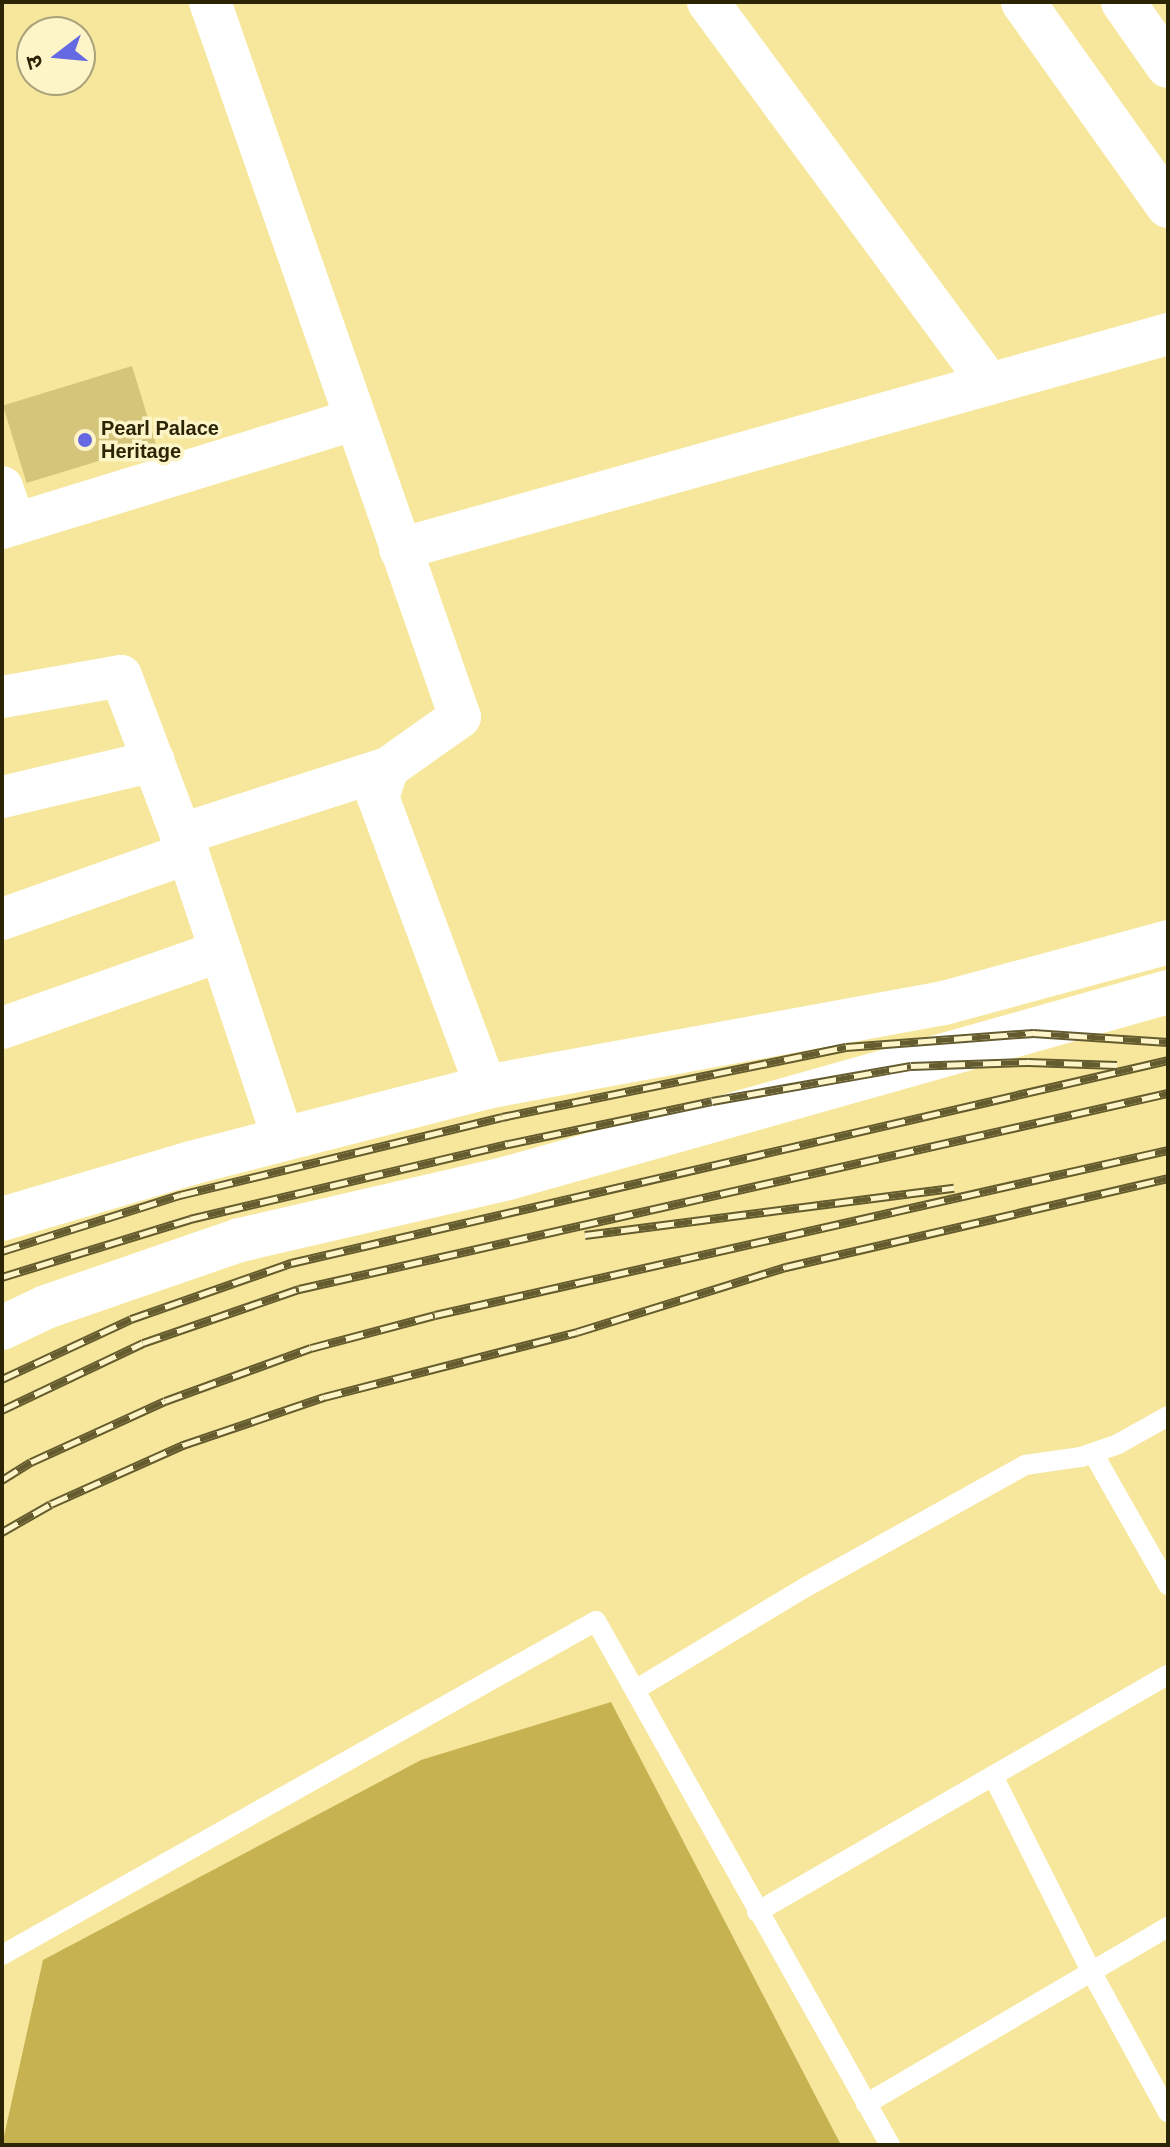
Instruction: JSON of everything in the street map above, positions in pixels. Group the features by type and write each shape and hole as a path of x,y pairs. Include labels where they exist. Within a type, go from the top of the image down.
{"main road":[{"path":"1023,2 1168,206"},
{"path":"1123,2 1168,66"},
{"path":"2,1219 283,1139 486,1087 944,1003 1168,942"},
{"path":"2,1328 46,1307 240,1240 508,1178 1168,992"}],"street":[{"path":"2,919 185,844 388,768 460,717 210,2"},
{"path":"708,2 989,383"},
{"path":"400,549 1168,334"},
{"path":"6,513 354,420"},
{"path":"2,697 121,676 185,844 283,1139"},
{"path":"2,797 154,761"},
{"path":"388,768 378,797 486,1087"},
{"path":"2,1028 221,951"}],"lane":[{"path":"635,1690 806,1587 1025,1465 1093,1453 1118,1444 1168,1416"},
{"path":"1093,1453 1168,1585"},
{"path":"2,1955 596,1621 890,2145"},
{"path":"757,1912 1168,1675"},
{"path":"993,1776 1091,1971 1168,2112"},
{"path":"866,2104 1168,1927"}],"shaded area":[{"path":"611,1702 841,2145 2,2145 43,1960 421,1760"}],"building":[{"path":"132,366 156,443 27,483 3,405"}],"railway":[{"path":"2,1251 180,1195 502,1117 846,1047 1033,1033 1168,1042"},
{"path":"2,1379 131,1319 291,1263 1168,1060"},
{"path":"2,1277 190,1219 508,1144 712,1101 911,1066 1028,1062 1117,1065"},
{"path":"2,1410 143,1343 299,1289 1168,1093"},
{"path":"2,1480 31,1462 165,1401 311,1348 435,1315 1168,1150"},
{"path":"2,1532 51,1504 183,1445 324,1397 577,1332 786,1267 1168,1178"},
{"path":"585,1235 954,1188"}],"place":[{"name":"Pearl Palace Heritage","path":"85,440"}]}
